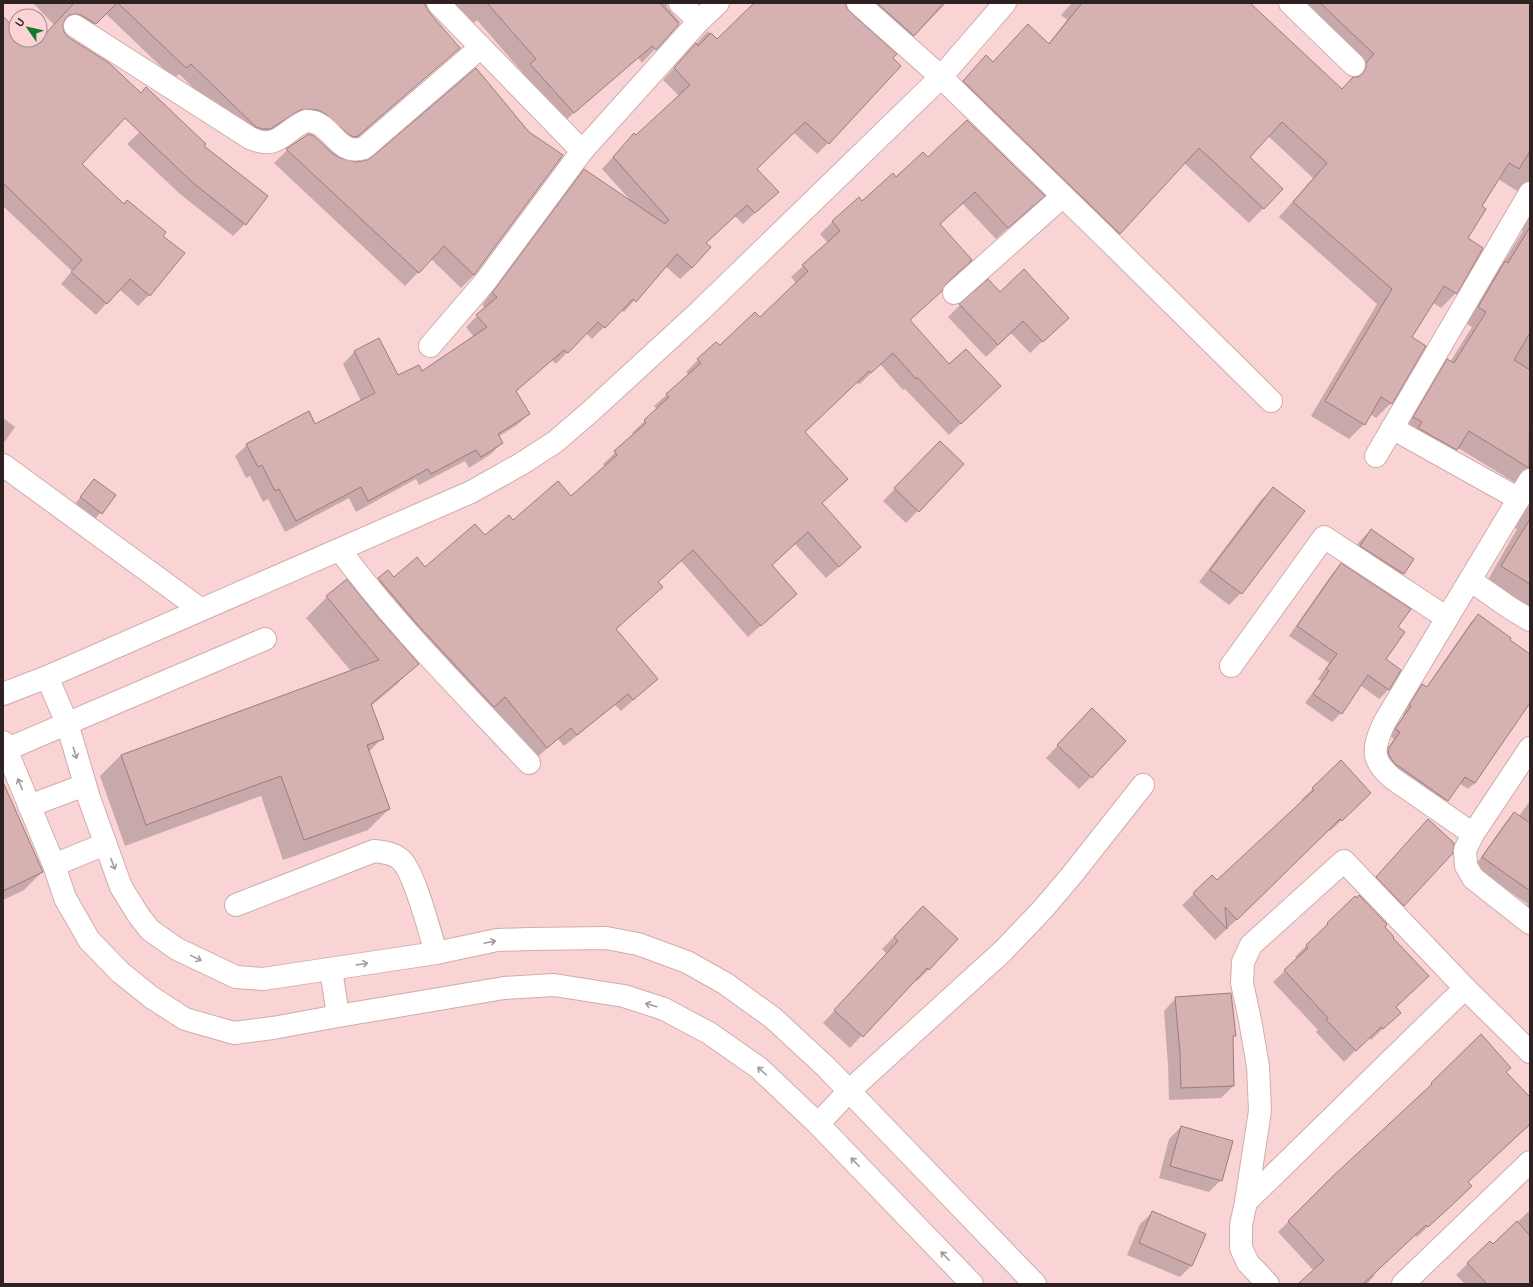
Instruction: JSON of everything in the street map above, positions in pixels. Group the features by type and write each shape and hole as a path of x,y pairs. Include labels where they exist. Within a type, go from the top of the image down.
{"street":[{"path":"438,3 582,151"},
{"path":"680,3 699,21"},
{"path":"430,346 485,282 582,151 699,21 718,3"},
{"path":"858,3 941,77 1064,196 1271,401"},
{"path":"3,694 47,677 471,492 521,464 555,442 700,311 941,77 1005,3"},
{"path":"1290,3 1354,64"},
{"path":"75,26 250,138 259,142 267,143 277,141 306,120 321,125 342,145 356,151 364,148 481,47"},
{"path":"1376,456 1530,193"},
{"path":"954,293 1064,196"},
{"path":"1392,428 1519,499"},
{"path":"3,466 200,609"},
{"path":"1473,834 1392,778 1380,766 1375,749 1378,736 1384,723 1530,480"},
{"path":"1231,666 1324,537 1447,618"},
{"path":"340,550 370,590 417,643 530,763"},
{"path":"1470,580 1530,620"},
{"path":"265,639 4,748 54,865 65,898 89,940 120,972 151,997 185,1019 234,1033 273,1028 504,988 554,985 624,996 664,1009 709,1033 759,1068 818,1124 972,1284"},
{"path":"47,677 66,723 85,785 121,887 139,916 150,930 177,949 236,977 263,980 436,953 498,940 530,938 606,938 638,944 687,962 726,984 773,1018 849,1091 1034,1284"},
{"path":"1530,748 1473,834 1466,850 1466,866 1473,878 1530,923"},
{"path":"29,806 85,785"},
{"path":"818,1124 849,1091 1003,951 1072,876 1143,785"},
{"path":"54,865 105,844"},
{"path":"236,905 374,851 387,852 401,859 410,872 436,953"},
{"path":"1268,1284 1248,1263 1241,1248 1241,1225 1260,1112 1258,1066 1242,983 1243,962 1251,945 1344,861 1465,988 1530,1052"},
{"path":"331,969 338,1016"},
{"path":"1246,1202 1465,988"},
{"path":"1402,1284 1530,1162"}],"building":[{"path":"74,3 117,3 96,24 81,15 69,15 65,19 63,25 64,32 68,37 109,63 141,93 146,87 206,144 204,146 268,196 246,225 192,182 125,118 82,164 124,204 127,200 166,232 163,236 185,253 150,296 130,279 107,304 71,272 82,260 3,183 3,16 8,21 8,48 48,48 48,31"},
{"path":"118,3 424,3 429,12 460,48 358,136 354,137 348,134 326,114 318,110 309,109 300,110 270,129 262,129 256,127 191,64 186,68"},
{"path":"487,3 660,3 679,24 656,50 652,46 574,113 530,64 536,59"},
{"path":"754,3 846,3 846,7 850,12 897,54 893,58 901,66 829,144 805,122 757,169 779,192 755,213 747,205 706,243 711,247 692,268 677,254 636,302 633,299 605,328 598,322 568,353 564,350 516,391 530,414 498,434 503,443 481,457 476,450 431,474 428,469 368,501 361,487 296,521 279,489 275,491 262,465 258,467 246,444 309,411 315,424 375,393 354,351 379,338 398,375 419,365 422,371 487,327 476,315 497,297 492,293 584,169 665,224 669,220 613,157 634,133 636,135 690,85 674,68 696,43 698,46 711,33 717,39"},
{"path":"877,3 944,3 914,36"},
{"path":"1082,3 1250,3 1342,89 1353,77 1358,77 1363,73 1366,68 1366,63 1374,54 1320,3 1530,3 1530,151 1519,169 1509,163 1482,206 1486,209 1468,238 1483,248 1457,294 1444,286 1412,337 1426,346 1392,404 1381,397 1365,425 1325,401 1392,289 1293,202 1327,163 1282,122 1250,157 1283,189 1264,209 1199,148 1120,234 963,81 986,55 993,62 1028,24 1049,44"},
{"path":"476,68 529,132 563,155 474,275 444,246 419,273 286,149 309,134 314,136 332,153 340,158 356,162 367,160"},
{"path":"967,120 1045,196 1008,228 975,192 940,224 972,260 946,284 942,291 910,320 949,364 966,349 1001,386 961,424 917,377 916,379 893,353 871,373 869,371 805,432 848,479 822,503 861,547 839,567 808,532 772,565 797,594 761,626 693,550 658,582 663,587 616,629 658,679 633,700 628,694 577,735 571,728 547,748 505,697 494,707 417,624 378,578 388,570 394,577 417,557 425,567 475,524 485,535 509,515 513,520 558,481 571,496 617,455 614,451 646,423 644,420 669,397 666,394 701,363 697,359 716,342 720,345 755,312 760,317 808,271 802,265 840,231 832,221 859,197 862,201 893,173 896,177 923,152 928,157"},
{"path":"1530,227 1530,333 1514,360 1530,370 1529,468 1469,431 1457,450 1418,428 1422,422 1413,417 1447,359 1454,363 1486,312 1478,307 1505,261 1508,263"},
{"path":"1024,269 1069,318 1043,342 1023,321 998,345 959,304 988,279 1000,292"},
{"path":"940,441 964,464 919,512 894,488"},
{"path":"94,479 116,495 102,514 80,497"},
{"path":"1273,487 1305,511 1242,594 1210,570"},
{"path":"1530,519 1530,584 1501,566"},
{"path":"1371,529 1414,559 1404,574 1360,546"},
{"path":"1341,563 1411,609 1398,627 1405,632 1386,659 1401,670 1389,690 1368,675 1342,714 1313,694 1329,671 1326,669 1337,654 1297,626"},
{"path":"347,579 375,614 419,664 371,704 384,739 367,745 390,809 304,840 281,776 146,825 121,755 379,660 326,596"},
{"path":"1478,614 1530,654 1530,703 1475,783 1465,777 1448,801 1394,763 1389,755 1388,749 1400,732 1395,729 1411,706 1409,705 1422,684 1427,687"},
{"path":"1092,708 1126,741 1092,778 1057,745"},
{"path":"1341,760 1371,793 1342,821 1340,819 1237,920 1225,907 1227,929 1193,893 1212,875 1217,880 1314,790 1312,788"},
{"path":"3,782 43,872 3,891"},
{"path":"1514,812 1530,823 1530,891 1482,857"},
{"path":"1428,819 1454,843 1453,853 1404,906 1376,877"},
{"path":"1359,895 1387,924 1385,927 1394,937 1393,938 1429,976 1396,1007 1401,1013 1383,1029 1381,1027 1356,1051 1326,1020 1328,1018 1284,970 1308,948 1306,945 1328,924 1327,923 1355,896 1357,898"},
{"path":"923,906 958,939 929,970 927,968 863,1037 834,1010 898,941 894,937"},
{"path":"1231,993 1236,1036 1233,1036 1234,1086 1181,1088 1180,1053 1175,997"},
{"path":"1481,1034 1511,1068 1506,1072 1530,1097 1530,1124 1468,1182 1472,1186 1428,1227 1426,1225 1363,1284 1298,1284 1324,1260 1288,1221 1331,1178 1432,1084 1431,1083"},
{"path":"1181,1126 1233,1141 1222,1181 1170,1166"},
{"path":"1152,1211 1206,1234 1192,1266 1139,1243"},
{"path":"1517,1221 1530,1236 1530,1284 1487,1284 1467,1263 1490,1241 1493,1244"}]}
